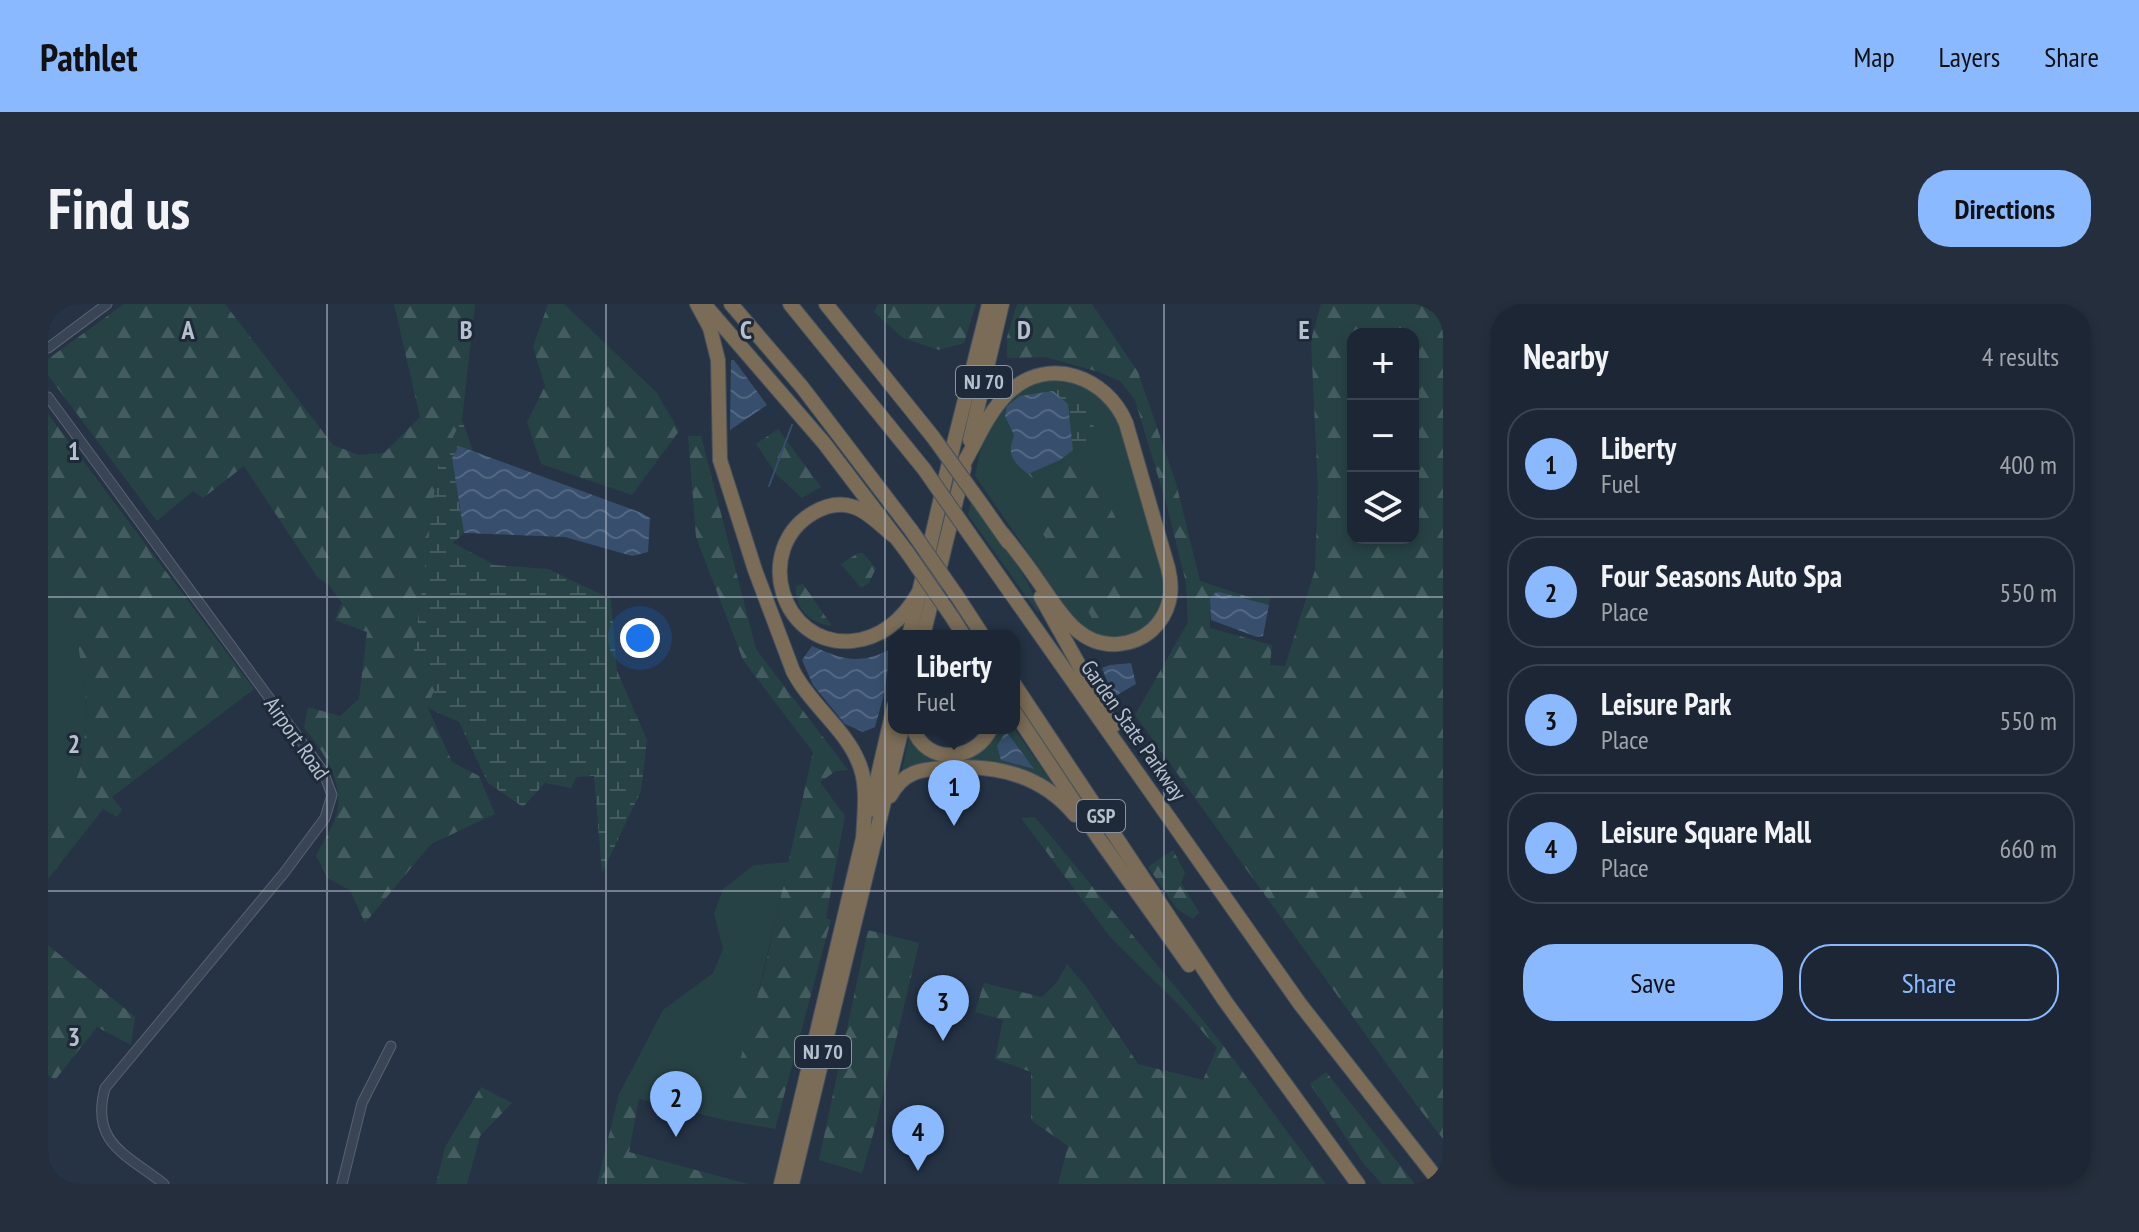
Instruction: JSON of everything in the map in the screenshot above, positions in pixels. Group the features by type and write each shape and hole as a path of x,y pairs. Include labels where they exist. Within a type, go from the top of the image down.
{"highway":[{"path":"697,304 710,328 718,360 718,439 729,492 793,671 803,689 859,761 864,782 863,841"},
{"path":"704,304 814,431 907,552 960,630"},
{"path":"731,304 802,387 911,530 979,630"},
{"name":"Garden State Parkway","path":"790,304 924,469 1318,1029 1441,1184"},
{"name":"NJ 70","path":"910,630 989,304"},
{"name":"NJ 70","path":"924,630 1002,304"},
{"path":"828,306 933,437 1067,621 1088,639 1108,645 1135,640 1151,631 1166,611 1171,596 1171,577 1126,423 1113,400 1098,386 1079,376 1059,373 1038,376 1020,384 997,406 965,461"},
{"path":"894,536 867,513 851,506 830,506 817,510 797,525 784,543 778,571 783,597 794,616 809,629 830,640 844,642 881,633 895,624 919,592"},
{"path":"1003,534 1103,706 1130,762"},
{"name":"GSP","path":"1020,693 1242,1025 1358,1184"},
{"path":"1020,720 1097,836 1215,1002 1242,1025"},
{"name":"NJ 70","path":"781,1184 888,732"},
{"name":"NJ 70","path":"792,1184 901,734"},
{"path":"917,734 925,747 951,756 976,748 988,734"},
{"path":"881,814 896,786 915,771 986,767 1016,773 1040,784 1059,797 1086,830 1097,836"}],"street":[{"path":"48,348 107,304"},
{"name":"Airport Road","path":"48,397 323,771 332,791 325,818 284,873 105,1088 100,1107 102,1129 117,1147 164,1184"},
{"path":"342,1184 362,1103 391,1046"}],"green space":[{"path":"124,304 225,304 333,445 359,455 384,453 420,417 394,304 475,304 462,420 438,466 414,651 422,654 438,679 428,708 452,762 479,776 495,814 431,844 365,923 350,890 329,879 316,856 336,816 338,792 325,757 304,728 308,707 340,716 359,699 367,632 335,620 342,603 328,584 318,578 244,466 203,498 193,491 157,521 48,375 48,359"},
{"path":"548,304 564,304 657,393 679,431 632,495 541,464 527,422 545,386 533,347"},
{"path":"878,304 976,304 964,343 939,350 903,338 874,312"},
{"path":"1017,304 1092,304 1138,372 1176,483 1200,581 1252,598 1270,598 1269,605 1210,599 1210,628 1272,645 1270,665 1285,666 1315,570 1318,489 1311,340 1321,304 1443,304 1443,1139 1135,715 1188,622 1186,583 1135,400 1120,381 1099,372 1045,357 1007,358 1007,337"},
{"path":"1043,378 1087,383 1120,415 1169,585 1160,617 1127,640 1091,636 1063,608 1062,601 975,476 982,441 1006,400"},
{"path":"1064,385 1081,396 1094,427 1096,442 1088,458 1060,460 1073,450 1068,404 1052,391 1020,396 1031,388"},
{"path":"48,414 254,689 112,797 122,809 117,817 103,809 48,879 48,832 62,812 80,770 88,713 72,603 48,566"},
{"path":"462,420 473,451 459,446 452,458 464,533 453,543 495,565 548,569 611,599 617,671 647,740 641,791 602,873 594,776 577,777 571,788 545,783 523,807 488,783 459,722 428,708 438,679 422,654 414,651 438,466"},
{"path":"778,429 821,487 802,498 777,475 756,444"},
{"path":"688,436 701,436 756,649 848,770 836,771 820,782 845,816 826,918 831,920 775,1129 724,1120 764,972 813,752 743,660 696,537"},
{"path":"1088,458 1148,589 1149,609 1134,626 1093,620 1028,508 1044,490 1028,474 1060,460"},
{"path":"971,501 1023,574 1038,613 968,515"},
{"path":"863,553 876,568 869,583 861,588 841,564"},
{"path":"48,566 72,603 88,713 80,770 62,812 48,832"},
{"path":"803,584 832,626 817,622 805,613 796,594 796,586"},
{"path":"910,734 961,761 984,749 994,734 1018,734 1061,796 1026,772 902,771"},
{"path":"1035,817 1220,1041 1326,1184 1058,1184 1068,1146 1031,1120 1031,1072 995,1059 1003,1020 975,1012 984,983 1042,997 1057,982 1067,964 1088,989 1138,1064 1203,1080 1217,1048 1181,1007 1111,938 1021,818"},
{"path":"1173,850 1185,873 1181,883 1199,912 1193,919 1177,909 1148,867"},
{"path":"789,862 751,1024 724,1120 619,1094 663,1010 713,973 723,949 714,914 723,889 754,865"},
{"path":"868,930 919,943 862,1173 819,1160"},
{"path":"48,945 135,1017 131,1045 97,1027 55,1080 48,1075"},
{"path":"1326,1072 1415,1184 1382,1184 1363,1163 1310,1084"},
{"path":"481,1087 512,1103 480,1136 467,1184 436,1184 445,1147"},
{"path":"619,1094 639,1098 629,1152 748,1184 597,1184"}],"water":[{"path":"731,360 767,405 730,430"},
{"path":"1053,391 1068,404 1073,450 1060,460 1028,474 1012,457 1014,435 1005,416 1007,406 1020,396"},
{"path":"459,446 642,513 650,518 648,552 632,556 565,537 464,533 452,458"},
{"path":"1219,592 1269,605 1263,636 1257,637 1211,620 1210,599"},
{"path":"812,646 852,659 888,650 883,698 875,727 863,732 845,724 813,685 802,660"},
{"path":"1131,663 1136,684 1117,695 1112,694 1102,668"},
{"path":"1004,734 1008,734 1034,769 1001,760 997,746"}],"waterway":[{"path":"769,486 792,425"}],"place":[{"name":"Liberty","path":"954,826"},
{"name":"Leisure Park","path":"943,1041"},
{"name":"Four Seasons Auto Spa","path":"676,1137"},
{"name":"Leisure Square Mall","path":"918,1171"}]}
